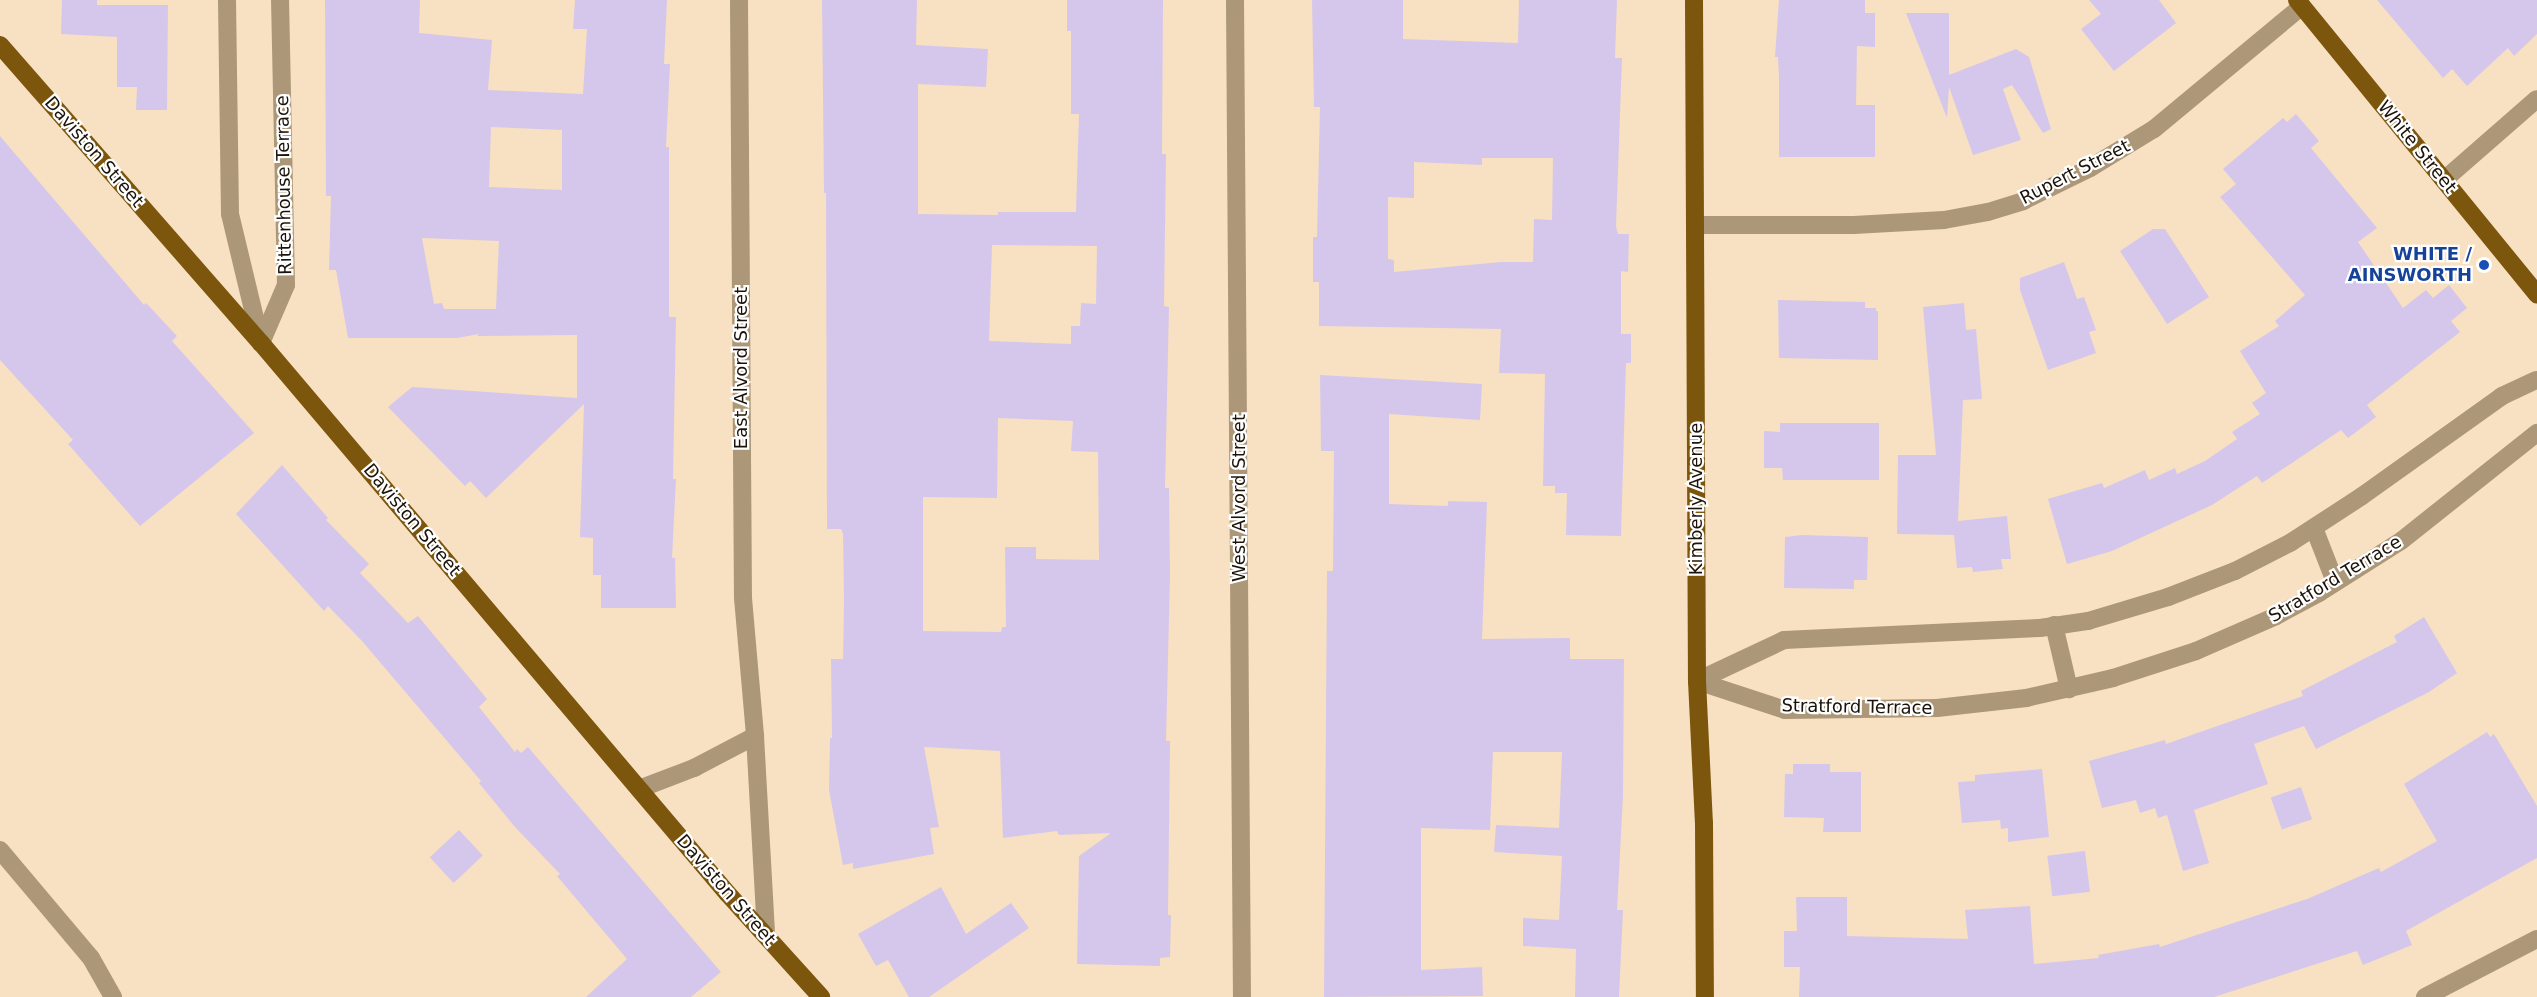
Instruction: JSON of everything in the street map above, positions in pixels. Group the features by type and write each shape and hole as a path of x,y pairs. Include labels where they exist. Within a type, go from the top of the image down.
{"main road":[{"name":"Kimberly Avenue","path":"1694,0 1697,681 1704,824 1705,997"},
{"name":"White Street","path":"2300,3 2537,294"},
{"name":"Daviston Street","path":"0,45 261,343 639,789 821,997"}],"street":[{"path":"227,0 230,214 261,343"},
{"name":"Rittenhouse Terrace","path":"261,343 286,285 280,0"},
{"name":"East Alvord Street","path":"739,0 743,598 755,736 766,935"},
{"name":"West Alvord Street","path":"1235,0 1242,997"},
{"name":"Rupert Street","path":"1695,225 1854,225 1944,220 1988,212 2023,201 2090,168 2154,129 2300,3"},
{"path":"2444,180 2537,99"},
{"path":"1697,681 1785,640 1963,633 2055,625 2088,621 2168,597 2235,571 2314,528 2502,396 2537,380"},
{"name":"Stratford Terrace","path":"1697,681 1785,710 1937,708 1996,702 2069,689 2145,669 2196,651 2276,616 2335,582 2402,541 2537,433"},
{"path":"2314,528 2335,582"},
{"path":"2055,625 2069,689"},
{"path":"639,789 693,768 755,736"},
{"path":"0,850 91,958 112,997"},
{"path":"2425,997 2537,939"}],"building":[{"path":"62,0 97,0 97,5 168,5 167,110 136,110 137,87 117,87 117,37 61,34"},
{"path":"325,0 420,0 419,33 492,40 488,90 583,94 587,29 573,29 575,0 667,0 664,64 670,64 666,147 669,147 669,317 676,317 673,479 676,479 672,558 675,558 676,608 601,608 601,575 593,575 593,538 580,537 584,404 486,498 470,481 465,486 388,407 412,387 577,398 577,335 477,336 479,334 457,338 348,338 336,270 329,270 331,196 326,196","holes":["491,127 562,130 562,190 489,187","422,238 499,241 496,309 444,309 442,303 434,304"]},
{"path":"822,0 917,0 916,45 988,49 986,87 918,84 918,214 998,215 998,212 1076,212 1079,114 1071,114 1071,31 1067,31 1067,0 1163,0 1162,154 1166,154 1164,306 1169,307 1165,488 1169,488 1170,575 1166,741 1170,741 1168,915 1171,915 1170,957 1160,958 1160,966 1077,964 1079,856 1111,833 1059,835 1057,831 1003,838 1000,751 924,747 939,827 930,828 934,854 853,869 853,863 843,865 829,790 830,738 832,738 831,659 843,659 844,601 843,534 841,529 827,529 826,193 824,193","holes":["992,245 1097,246 1096,304 1081,303 1080,326 1071,326 1071,344 989,341","998,418 1073,421 1071,451 1098,452 1099,560 1036,559 1036,547 1005,547 1006,627 1002,627 1001,632 923,631 923,497 997,498"]},
{"path":"1312,0 1403,0 1403,39 1518,43 1519,0 1617,0 1615,58 1622,58 1616,226 1618,234 1629,234 1628,272 1621,271 1621,334 1631,334 1631,363 1626,363 1621,536 1566,535 1567,493 1555,493 1555,486 1543,486 1545,374 1499,373 1501,329 1319,326 1319,282 1313,282 1313,237 1317,237 1320,107 1314,107","holes":["1482,158 1553,158 1552,220 1534,219 1533,262 1501,262 1394,272 1394,260 1388,259 1388,197 1414,198 1414,162 1482,165"]},
{"path":"1779,0 1865,0 1865,13 1875,13 1875,47 1857,46 1856,105 1875,105 1875,157 1779,157 1779,77 1778,57 1775,57"},
{"path":"2089,0 2159,0 2176,23 2114,71 2081,29 2101,14"},
{"path":"2377,0 2537,0 2537,34 2514,56 2508,48 2467,86 2452,69 2443,78"},
{"path":"1906,13 1949,13 1949,75 2016,49 2029,57 2051,129 2043,133 2012,85 2003,89 2021,140 1973,155 1949,87 1947,118"},
{"path":"2296,114 2319,141 2311,148 2377,228 2358,242 2403,308 2426,290 2433,298 2449,285 2467,308 2451,321 2460,332 2367,405 2376,417 2348,438 2341,430 2262,483 2257,476 2212,505 2112,551 2067,564 2048,499 2102,483 2104,488 2145,470 2149,480 2175,468 2177,474 2205,461 2237,439 2232,432 2260,414 2252,403 2266,393 2240,351 2279,326 2275,321 2305,295 2220,197 2236,184 2223,169 2283,118 2287,122"},
{"path":"0,136 144,305 146,303 177,336 172,341 254,433 140,526 68,444 73,440 0,360"},
{"path":"2153,229 2165,229 2209,297 2167,324 2120,251"},
{"path":"2064,262 2077,299 2084,297 2096,330 2089,332 2096,353 2048,370 2020,290 2020,278"},
{"path":"1778,300 1865,302 1865,308 1876,308 1878,311 1878,360 1779,358"},
{"path":"1964,303 1966,330 1976,329 1982,399 1963,400 1958,521 2007,516 2011,559 2001,559 2003,569 1973,572 1972,567 1957,568 1954,535 1897,534 1898,455 1936,455 1923,307"},
{"path":"1320,375 1482,384 1480,420 1389,414 1389,504 1448,506 1448,501 1487,502 1482,639 1570,638 1570,659 1624,659 1623,796 1617,910 1623,910 1619,997 1575,997 1576,949 1523,946 1523,918 1559,920 1562,856 1494,852 1496,825 1559,828 1562,752 1493,752 1490,830 1421,828 1421,970 1482,967 1483,996 1324,997 1327,571 1333,571 1334,451 1321,451"},
{"path":"1780,423 1879,423 1879,480 1783,480 1782,468 1764,468 1764,431 1780,432"},
{"path":"282,465 328,518 326,520 369,564 360,573 408,623 418,616 487,699 479,707 515,752 517,749 521,753 528,747 721,972 691,997 586,997 627,959 557,876 560,874 515,827 479,783 481,781 362,641 328,606 324,611 236,514"},
{"path":"1802,535 1868,537 1867,580 1854,580 1854,589 1784,588 1785,537"},
{"path":"2424,617 2457,673 2429,692 2316,749 2304,726 2254,744 2268,784 2194,810 2209,863 2183,871 2167,815 2158,818 2155,808 2140,813 2136,800 2102,808 2089,761 2165,740 2166,744 2303,696 2301,691 2397,642 2394,636"},
{"path":"2487,732 2490,737 2494,734 2537,806 2537,858 2406,931 2412,945 2363,965 2357,951 2214,997 1799,997 1800,967 1784,967 1784,931 1797,931 1796,897 1847,897 1847,936 1968,939 1965,910 2030,906 2034,964 2099,958 2098,955 2159,944 2160,947 2307,899 2379,868 2381,872 2437,841 2404,784"},
{"path":"1793,764 1830,764 1830,772 1861,772 1861,832 1823,832 1824,818 1784,817 1785,774 1793,774"},
{"path":"2042,769 2049,837 2008,842 2008,828 2001,829 2000,820 1962,823 1958,782 1975,781 1975,775"},
{"path":"2301,787 2312,819 2282,830 2271,797"},
{"path":"459,830 483,856 454,883 430,857"},
{"path":"2085,851 2090,892 2052,896 2047,856"},
{"path":"941,887 966,934 1011,903 1029,928 929,997 909,997 888,960 876,966 858,934"}],"place":[{"name":"WHITE / AINSWORTH","path":"2484,265"}]}
